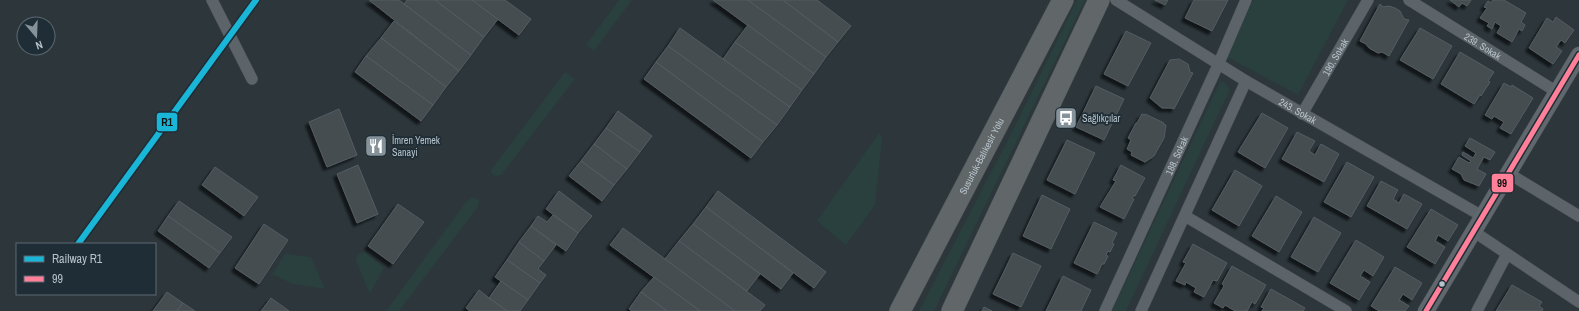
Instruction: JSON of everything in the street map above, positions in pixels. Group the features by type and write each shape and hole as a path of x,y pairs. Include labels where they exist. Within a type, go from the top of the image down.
{"highway":[{"name":"Susurluk-Balıkesir Yolu","path":"900,311 1063,0"},
{"path":"952,311 1099,0"}],"main road":[{"path":"1426,311 1579,55"}],"street":[{"name":"243. Sokak","path":"1116,0 1218,65 1482,216"},
{"name":"188. Sokak","path":"1105,311 1218,65 1246,0"},
{"name":"190. Sokak","path":"1302,114 1368,0"},
{"name":"239. Sokak","path":"1409,0 1557,92"},
{"path":"214,1 252,80"},
{"path":"1141,311 1246,81"},
{"path":"1508,173 1579,216"},
{"path":"1184,216 1346,311"},
{"path":"1473,231 1579,302 1574,311"},
{"path":"1477,311 1507,254"}],"green space":[{"path":"619,0 632,0 594,51 586,45"},
{"path":"1077,0 1085,0 934,311 919,311 1011,134"},
{"path":"1253,0 1348,0 1298,95 1227,57"},
{"path":"565,72 575,79 501,175 495,176 492,174 491,170"},
{"path":"1220,82 1224,82 1230,89 1126,311 1112,311"},
{"path":"879,133 882,138 875,205 846,245 817,221"},
{"path":"471,198 476,198 479,201 477,208 399,311 386,311 466,202"},
{"path":"365,252 384,268 371,292 369,292 356,260 359,254"},
{"path":"285,254 311,257 325,289 293,284 272,274"}],"building":[{"path":"369,0 399,0 471,55 459,71"},
{"path":"407,0 435,0 484,37 471,55 404,4"},
{"path":"435,0 472,0 498,19 484,37"},
{"path":"472,0 505,0 531,19 519,35"},
{"path":"713,0 748,0 826,57 814,74"},
{"path":"748,0 783,0 838,42 826,57"},
{"path":"783,0 817,0 851,26 838,42"},
{"path":"1155,0 1168,0 1165,5"},
{"path":"1194,0 1228,0 1212,31 1185,18"},
{"path":"1450,0 1471,0 1467,6 1462,3 1459,7"},
{"path":"1493,0 1504,0 1526,13 1521,22 1525,25 1522,31 1519,29 1512,42 1497,33 1501,26 1495,22 1492,29 1487,26 1489,23 1480,18 1487,8 1484,7 1488,1 1491,3"},
{"path":"1380,4 1383,7 1389,6 1395,8 1400,11 1404,19 1409,20 1389,56 1382,52 1378,53 1360,41"},
{"path":"1556,17 1574,30 1565,43 1561,40 1556,47 1562,51 1553,64 1529,48 1547,18 1553,22"},
{"path":"394,21 459,71 446,87 381,38"},
{"path":"748,25 814,74 802,90 735,42"},
{"path":"680,28 790,107 777,125 668,46"},
{"path":"1420,28 1452,46 1433,79 1400,60"},
{"path":"1126,31 1151,43 1128,86 1104,74"},
{"path":"381,38 446,87 433,105 366,56"},
{"path":"735,42 802,90 790,107 723,59"},
{"path":"668,46 777,125 763,142 656,62"},
{"path":"1460,52 1494,72 1488,81 1490,82 1474,104 1441,84"},
{"path":"366,56 433,105 421,121 355,72"},
{"path":"1179,59 1188,64 1190,72 1193,73 1174,109 1162,108 1150,98 1170,60"},
{"path":"656,62 763,142 751,158 644,79"},
{"path":"1504,83 1511,87 1512,85 1533,98 1511,134 1500,128 1504,122 1494,116 1492,119 1485,115"},
{"path":"1096,86 1124,99 1104,140 1076,127"},
{"path":"339,109 357,155 327,167 309,122"},
{"path":"618,111 652,136 640,152 606,128"},
{"path":"1262,113 1288,128 1265,168 1238,152"},
{"path":"1142,114 1145,114 1166,125 1164,138 1154,156 1145,162 1131,155 1132,152 1127,149 1131,140 1128,138"},
{"path":"606,128 640,152 627,169 594,144"},
{"path":"1297,132 1315,141 1309,151 1315,155 1321,144 1339,154 1324,182 1282,159"},
{"path":"1470,138 1495,152 1490,160 1484,157 1477,169 1486,174 1479,186 1464,180 1461,174 1452,169 1459,157 1469,163 1471,161 1462,155 1463,152 1473,158 1476,153 1465,146"},
{"path":"1067,140 1095,153 1075,194 1047,180"},
{"path":"594,144 627,169 614,185 581,161"},
{"path":"581,161 614,185 602,201 569,176"},
{"path":"1347,162 1374,177 1351,217 1324,202"},
{"path":"358,165 378,214 357,223 337,174"},
{"path":"1121,165 1145,178 1135,196 1132,198 1134,199 1124,219 1100,207 1116,181 1113,180"},
{"path":"215,167 258,197 244,216 202,185"},
{"path":"1235,170 1262,186 1239,226 1212,210"},
{"path":"1381,181 1398,190 1393,199 1399,203 1404,194 1422,204 1407,229 1367,206"},
{"path":"559,191 592,216 578,233 546,209"},
{"path":"718,191 826,272 814,288 706,207"},
{"path":"1042,195 1070,209 1051,249 1023,236"},
{"path":"1276,196 1302,212 1279,252 1252,236"},
{"path":"179,201 232,237 220,253 168,216"},
{"path":"398,204 424,222 393,264 368,246"},
{"path":"706,207 793,273 781,289 693,224"},
{"path":"1431,209 1458,225 1448,241 1438,235 1435,241 1445,247 1435,264 1407,247"},
{"path":"553,215 578,233 566,251 531,226 538,216 547,222"},
{"path":"168,216 220,253 209,268 158,231"},
{"path":"1314,217 1341,233 1318,272 1291,257"},
{"path":"1094,222 1117,233 1112,243 1114,244 1110,252 1108,251 1106,255 1108,256 1097,274 1074,263"},
{"path":"264,224 288,240 259,284 235,268"},
{"path":"693,224 760,274 747,291 679,241"},
{"path":"531,226 556,245 544,261 519,242"},
{"path":"623,228 734,311 700,311 610,245"},
{"path":"1356,240 1384,257 1373,276 1364,270 1360,276 1370,282 1359,300 1330,283"},
{"path":"679,241 765,305 760,311 735,311 665,259"},
{"path":"519,242 544,261 538,269 546,275 540,283 507,260"},
{"path":"1193,244 1227,263 1217,281 1213,280 1204,297 1194,292 1196,288 1186,282 1185,285 1176,281 1186,263 1183,262"},
{"path":"1013,253 1041,266 1021,307 993,294"},
{"path":"507,260 540,283 528,300 495,277"},
{"path":"1232,266 1266,285 1255,304 1252,302 1247,311 1235,311 1225,305 1223,308 1214,303 1224,286 1222,284"},
{"path":"1395,267 1422,283 1412,300 1403,294 1399,300 1409,306 1405,311 1379,311 1371,306"},
{"path":"1063,276 1091,290 1081,311 1046,311"},
{"path":"654,277 700,311 667,311 641,292"},
{"path":"501,281 528,300 520,311 507,311 489,298"},
{"path":"1512,285 1542,302 1539,306 1543,309 1542,311 1496,311"},
{"path":"1271,289 1305,308 1303,311 1262,311 1264,308 1261,307"},
{"path":"479,290 507,311 470,311 466,308"},
{"path":"167,292 183,303 177,311 153,311"},
{"path":"641,292 667,311 632,311 629,309"},
{"path":"271,298 289,311 261,311"},
{"path":"183,303 195,311 177,311"},
{"path":"984,307 992,311 982,311"}],"rail line":[{"name":"R1","path":"79,243 256,0"}],"transit line":[{"name":"99","path":"1426,311 1579,55"}],"place":[{"name":"Sağlıkçılar","path":"1066,118"},
{"name":"İmren Yemek Sanayi","path":"376,146"}]}
